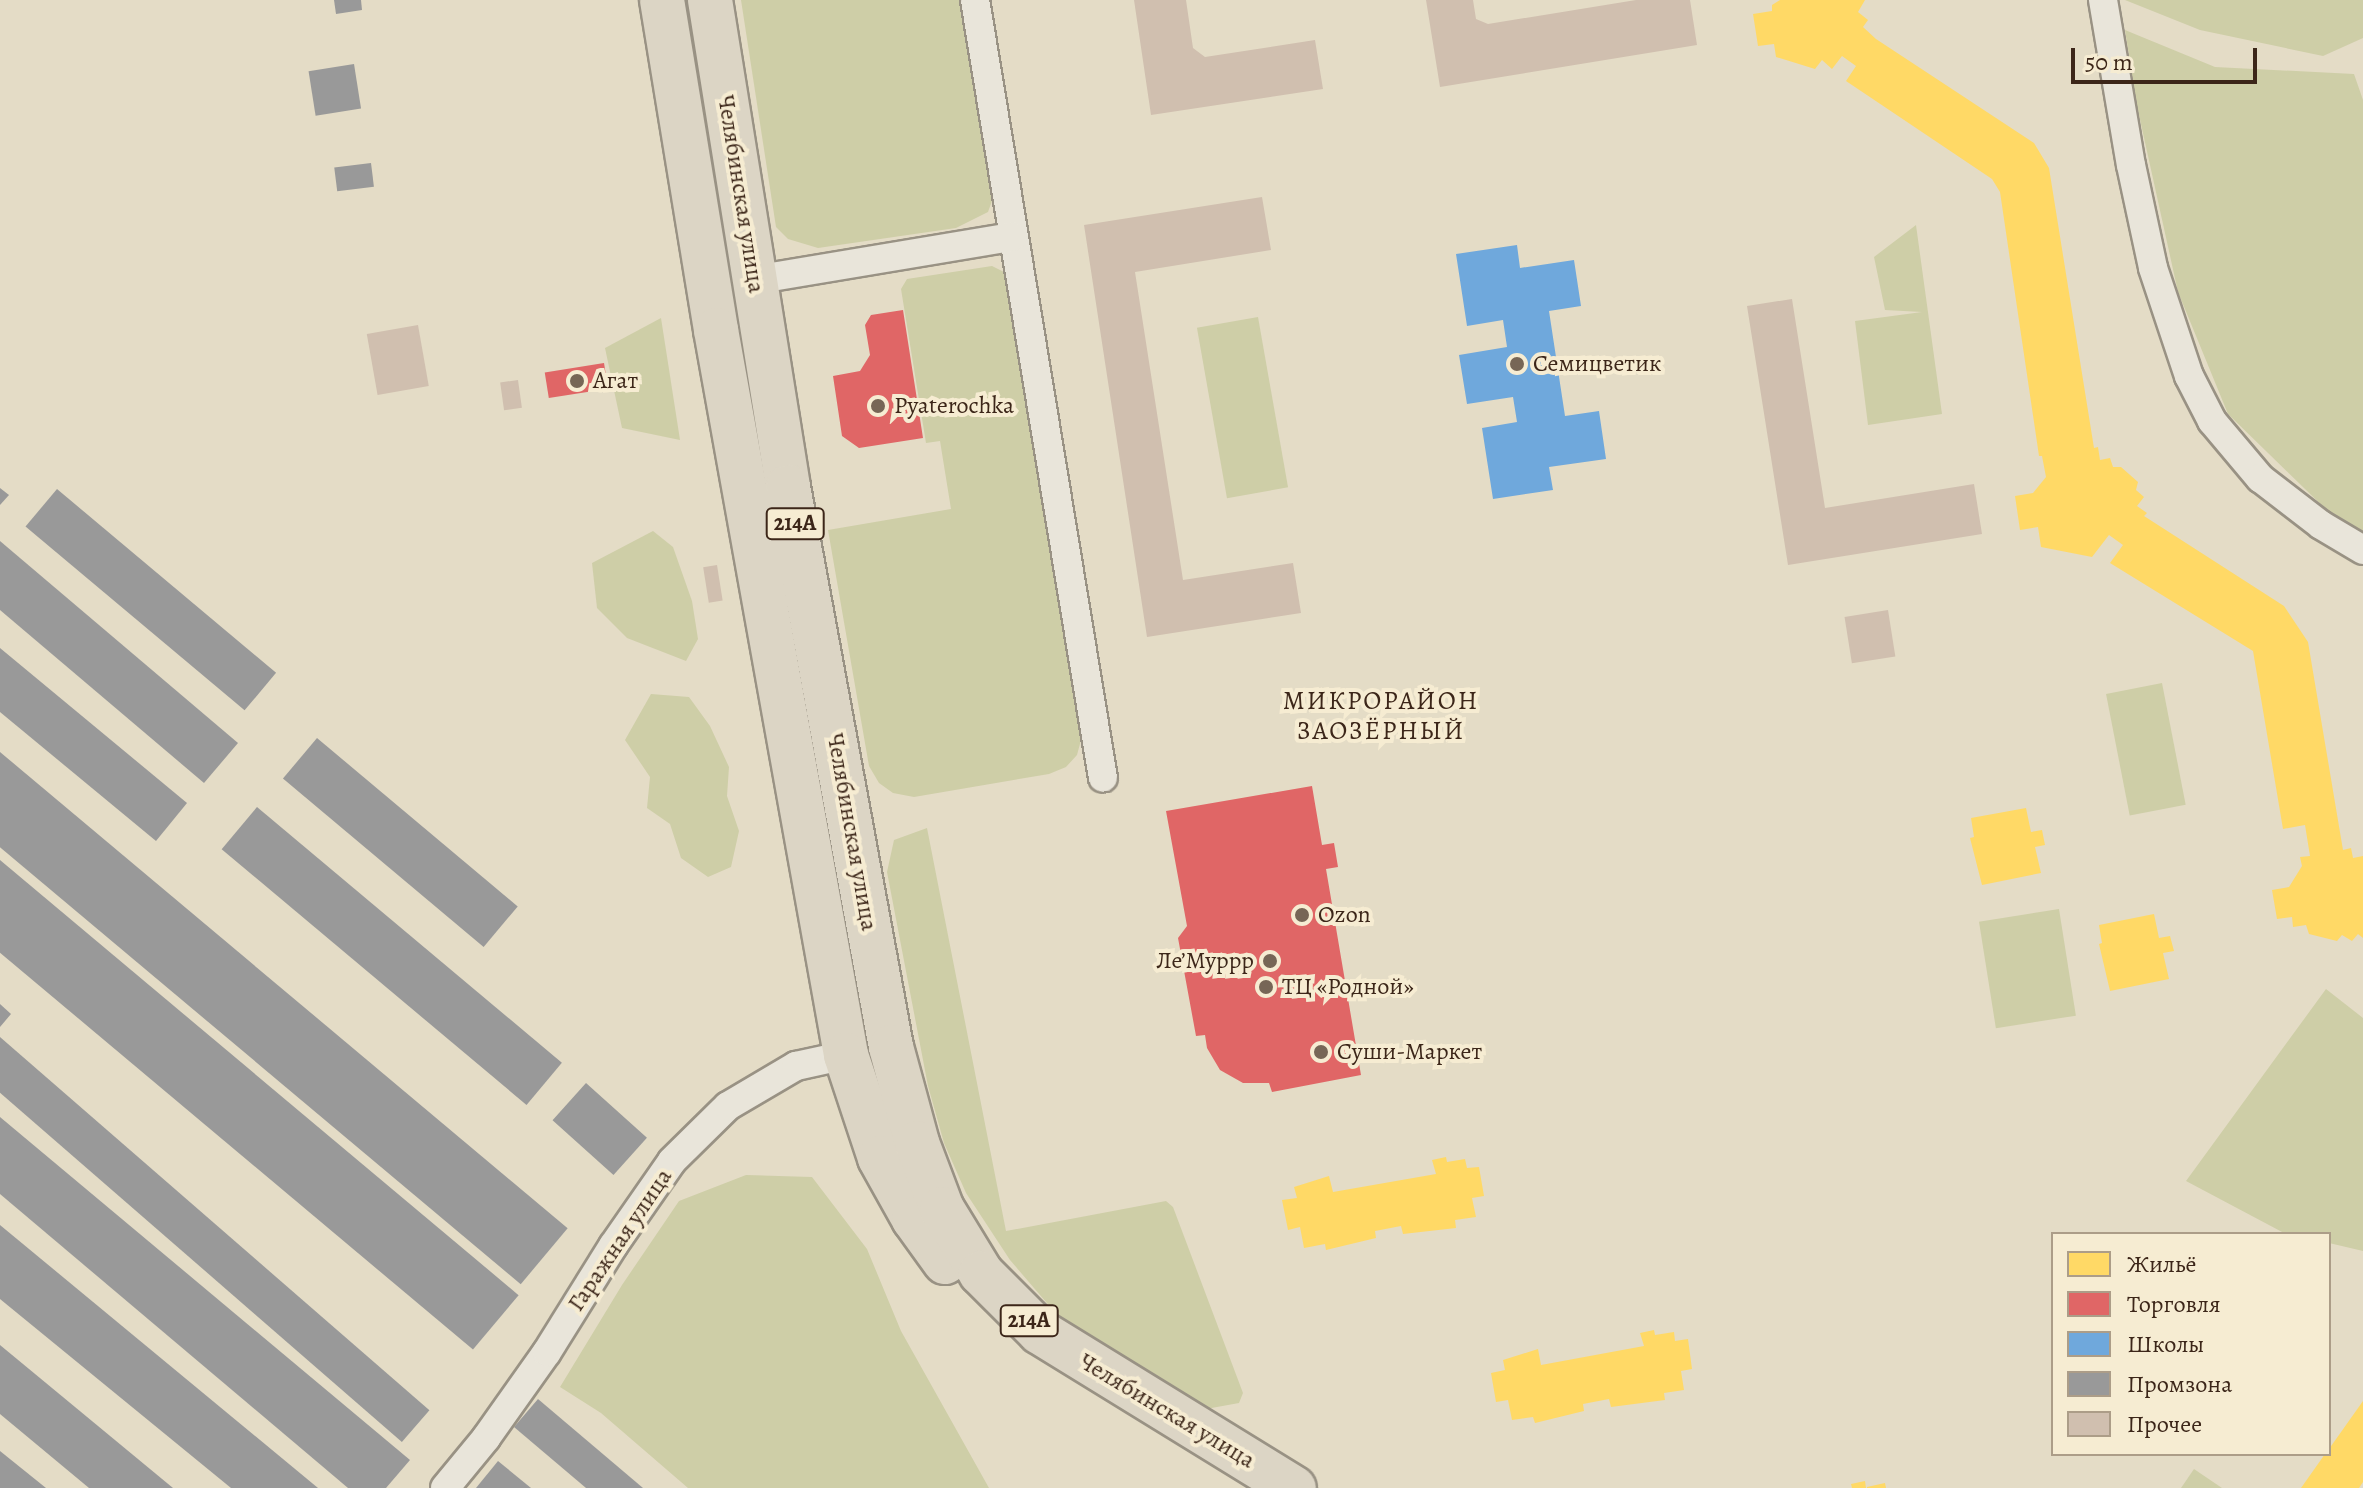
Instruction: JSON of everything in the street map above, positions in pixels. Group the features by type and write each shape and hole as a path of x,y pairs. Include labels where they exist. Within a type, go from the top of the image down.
{"main road":[{"name":"Челябинская улица","path":"662,0 709,287 846,1055 880,1158 914,1219 963,1287 998,1323 1032,1348 1204,1454 1248,1488"},
{"name":"Челябинская улица","path":"710,0 788,487 891,1047 917,1143 942,1209 981,1273 1040,1332 1294,1488"},
{"path":"709,287 754,280"},
{"path":"846,1055 891,1047"}],"street":[{"path":"975,0 1103,778"},
{"path":"2103,0 2131,165 2153,268 2189,376 2212,421 2260,478 2321,525 2363,550"},
{"path":"754,280 1012,237"},
{"name":"Гаражная улица","path":"445,1488 486,1438 547,1352 672,1161 728,1106 796,1066 846,1055"}],"green space":[{"path":"741,0 963,0 993,198 988,212 956,228 818,248 788,239 776,227"},
{"path":"2125,0 2363,0 2363,38 2323,56 2200,30"},
{"path":"2125,30 2215,67 2354,74 2363,100 2363,538 2341,524 2228,414 2178,292 2137,106"},
{"path":"1916,225 1942,414 1868,425 1855,321 1922,312 1885,310 1874,257"},
{"path":"992,266 1006,273 1081,740 1077,755 1066,767 1049,774 914,797 893,793 879,783 869,766 828,530 951,509 940,441 926,443 901,289 907,279"},
{"path":"1258,317 1288,487 1227,498 1197,328"},
{"path":"661,318 680,440 622,428 605,348"},
{"path":"653,531 673,547 692,601 698,639 686,661 627,638 597,608 592,563"},
{"path":"2162,683 2186,805 2130,816 2106,694"},
{"path":"651,694 689,697 710,726 729,767 727,796 739,831 731,867 708,877 681,858 670,824 647,808 650,777 625,740"},
{"path":"927,828 1006,1231 1166,1201 1173,1207 1243,1393 1239,1403 1206,1409 1064,1323 1010,1260 966,1193 944,1143 928,1086 887,872 894,840"},
{"path":"2059,909 2076,1016 1996,1028 1979,922"},
{"path":"2326,989 2363,1018 2363,1251 2331,1243 2331,1232 2282,1232 2186,1181"},
{"path":"746,1175 812,1177 867,1249 901,1331 989,1488 688,1488 601,1413 560,1387 622,1285 679,1201"},
{"path":"2194,1469 2222,1488 2181,1488"}],"building: Жильё":[{"path":"1780,0 1865,0 1858,12 1868,20 1863,27 1876,39 2034,143 2049,168 2094,448 2098,447 2100,460 2110,458 2113,467 2121,467 2138,482 2136,490 2144,497 2137,506 2147,513 2144,516 2284,606 2308,642 2343,850 2351,848 2353,858 2363,856 2363,938 2358,934 2352,941 2342,935 2337,941 2309,934 2306,925 2293,927 2292,917 2277,919 2272,890 2289,887 2302,866 2300,857 2310,856 2305,825 2283,829 2253,651 2110,563 2123,545 2109,535 2092,557 2041,547 2038,527 2020,530 2015,496 2033,493 2046,477 2042,456 2039,456 2000,192 1992,179 1846,81 1856,66 1842,56 1832,69 1822,60 1815,69 1776,57 1774,44 1758,46 1753,14 1772,11 1772,5"},
{"path":"2026,808 2031,832 2042,830 2045,845 2035,847 2041,873 1982,885 1970,838 1974,837 1971,818"},
{"path":"2154,914 2159,938 2170,936 2174,951 2163,953 2169,979 2110,991 2099,944 2102,943 2099,925"},
{"path":"1446,1157 1447,1162 1465,1159 1467,1168 1479,1167 1484,1196 1472,1198 1476,1217 1455,1220 1456,1228 1403,1234 1401,1226 1375,1231 1376,1238 1326,1250 1325,1244 1304,1248 1300,1227 1288,1230 1282,1200 1297,1198 1294,1187 1329,1176 1333,1192 1436,1174 1432,1160"},
{"path":"1654,1330 1655,1335 1674,1332 1675,1341 1688,1339 1692,1369 1681,1371 1684,1390 1664,1393 1665,1400 1611,1407 1609,1399 1583,1404 1584,1411 1535,1423 1533,1417 1512,1420 1508,1400 1496,1402 1491,1373 1505,1370 1503,1360 1538,1349 1541,1365 1644,1346 1640,1333"},
{"path":"2363,1401 2363,1482 2359,1488 2301,1488 2324,1456 2331,1456 2331,1446"},
{"path":"1865,1481 1866,1488 1852,1488 1851,1484"},
{"path":"1885,1483 1886,1488 1867,1488 1867,1487"}],"building: Торговля":[{"name":"Pyaterochka","path":"903,310 923,438 859,448 842,436 833,376 860,371 870,355 865,325 871,315"},
{"name":"Агат","path":"604,363 608,389 549,398 545,372"},
{"name":"ТЦ «Родной»","path":"1312,786 1322,845 1334,843 1338,867 1326,869 1361,1075 1272,1092 1269,1083 1243,1083 1220,1070 1207,1048 1205,1035 1196,1036 1178,938 1187,926 1166,811"}],"building: Школы":[{"path":"1517,245 1520,268 1574,260 1581,306 1549,311 1565,416 1599,411 1606,459 1549,467 1553,490 1493,499 1482,428 1517,422 1513,397 1467,404 1459,355 1507,347 1503,320 1467,326 1456,254"}],"building: Промзона":[{"path":"334,0 361,0 362,10 336,14"},
{"path":"354,64 361,108 316,116 309,71"},
{"path":"371,163 374,187 337,191 334,168"},
{"path":"0,488 9,495 0,505"},
{"path":"57,489 276,673 245,710 26,527"},
{"path":"0,541 238,743 204,783 0,610"},
{"path":"0,648 187,803 156,841 0,712"},
{"path":"317,738 518,906 484,947 283,779"},
{"path":"0,752 568,1228 521,1284 0,847"},
{"path":"257,807 562,1063 527,1105 222,849"},
{"path":"0,860 519,1295 473,1350 0,953"},
{"path":"0,1004 11,1014 0,1027"},
{"path":"0,1037 429,1410 402,1442 0,1093"},
{"path":"586,1083 647,1138 613,1175 553,1120"},
{"path":"0,1117 410,1460 386,1488 348,1488 0,1194"},
{"path":"0,1225 318,1488 231,1488 0,1299"},
{"path":"0,1345 173,1488 89,1488 0,1414"},
{"path":"538,1399 643,1488 586,1488 514,1427"},
{"path":"0,1451 46,1488 0,1488"},
{"path":"498,1461 531,1488 476,1488"}],"building: Прочее":[{"path":"1134,0 1186,0 1193,48 1205,57 1315,40 1323,89 1151,115"},
{"path":"1426,0 1473,0 1476,19 1488,24 1636,0 1690,0 1697,45 1440,87"},
{"path":"1262,197 1271,250 1135,272 1183,580 1293,563 1301,613 1147,637 1084,225"},
{"path":"1792,299 1825,508 1974,484 1982,534 1788,565 1747,306"},
{"path":"418,325 429,386 378,395 367,334"},
{"path":"518,380 522,408 504,410 500,383"},
{"path":"717,565 723,601 709,603 703,567"},
{"path":"1888,610 1895,656 1852,663 1845,617"}],"place":[{"name":"Семицветик","path":"1517,364"},
{"name":"Агат","path":"577,381"},
{"name":"Pyaterochka","path":"878,406"},
{"name":"Ozon","path":"1302,915"},
{"name":"Ле’Муррр","path":"1270,961"},
{"name":"ТЦ «Родной»","path":"1266,987"},
{"name":"Суши-Маркет","path":"1321,1052"}],"district":[{"name":"МИКРОРАЙОН ЗАОЗЁРНЫЙ","path":"1381,716"}]}
